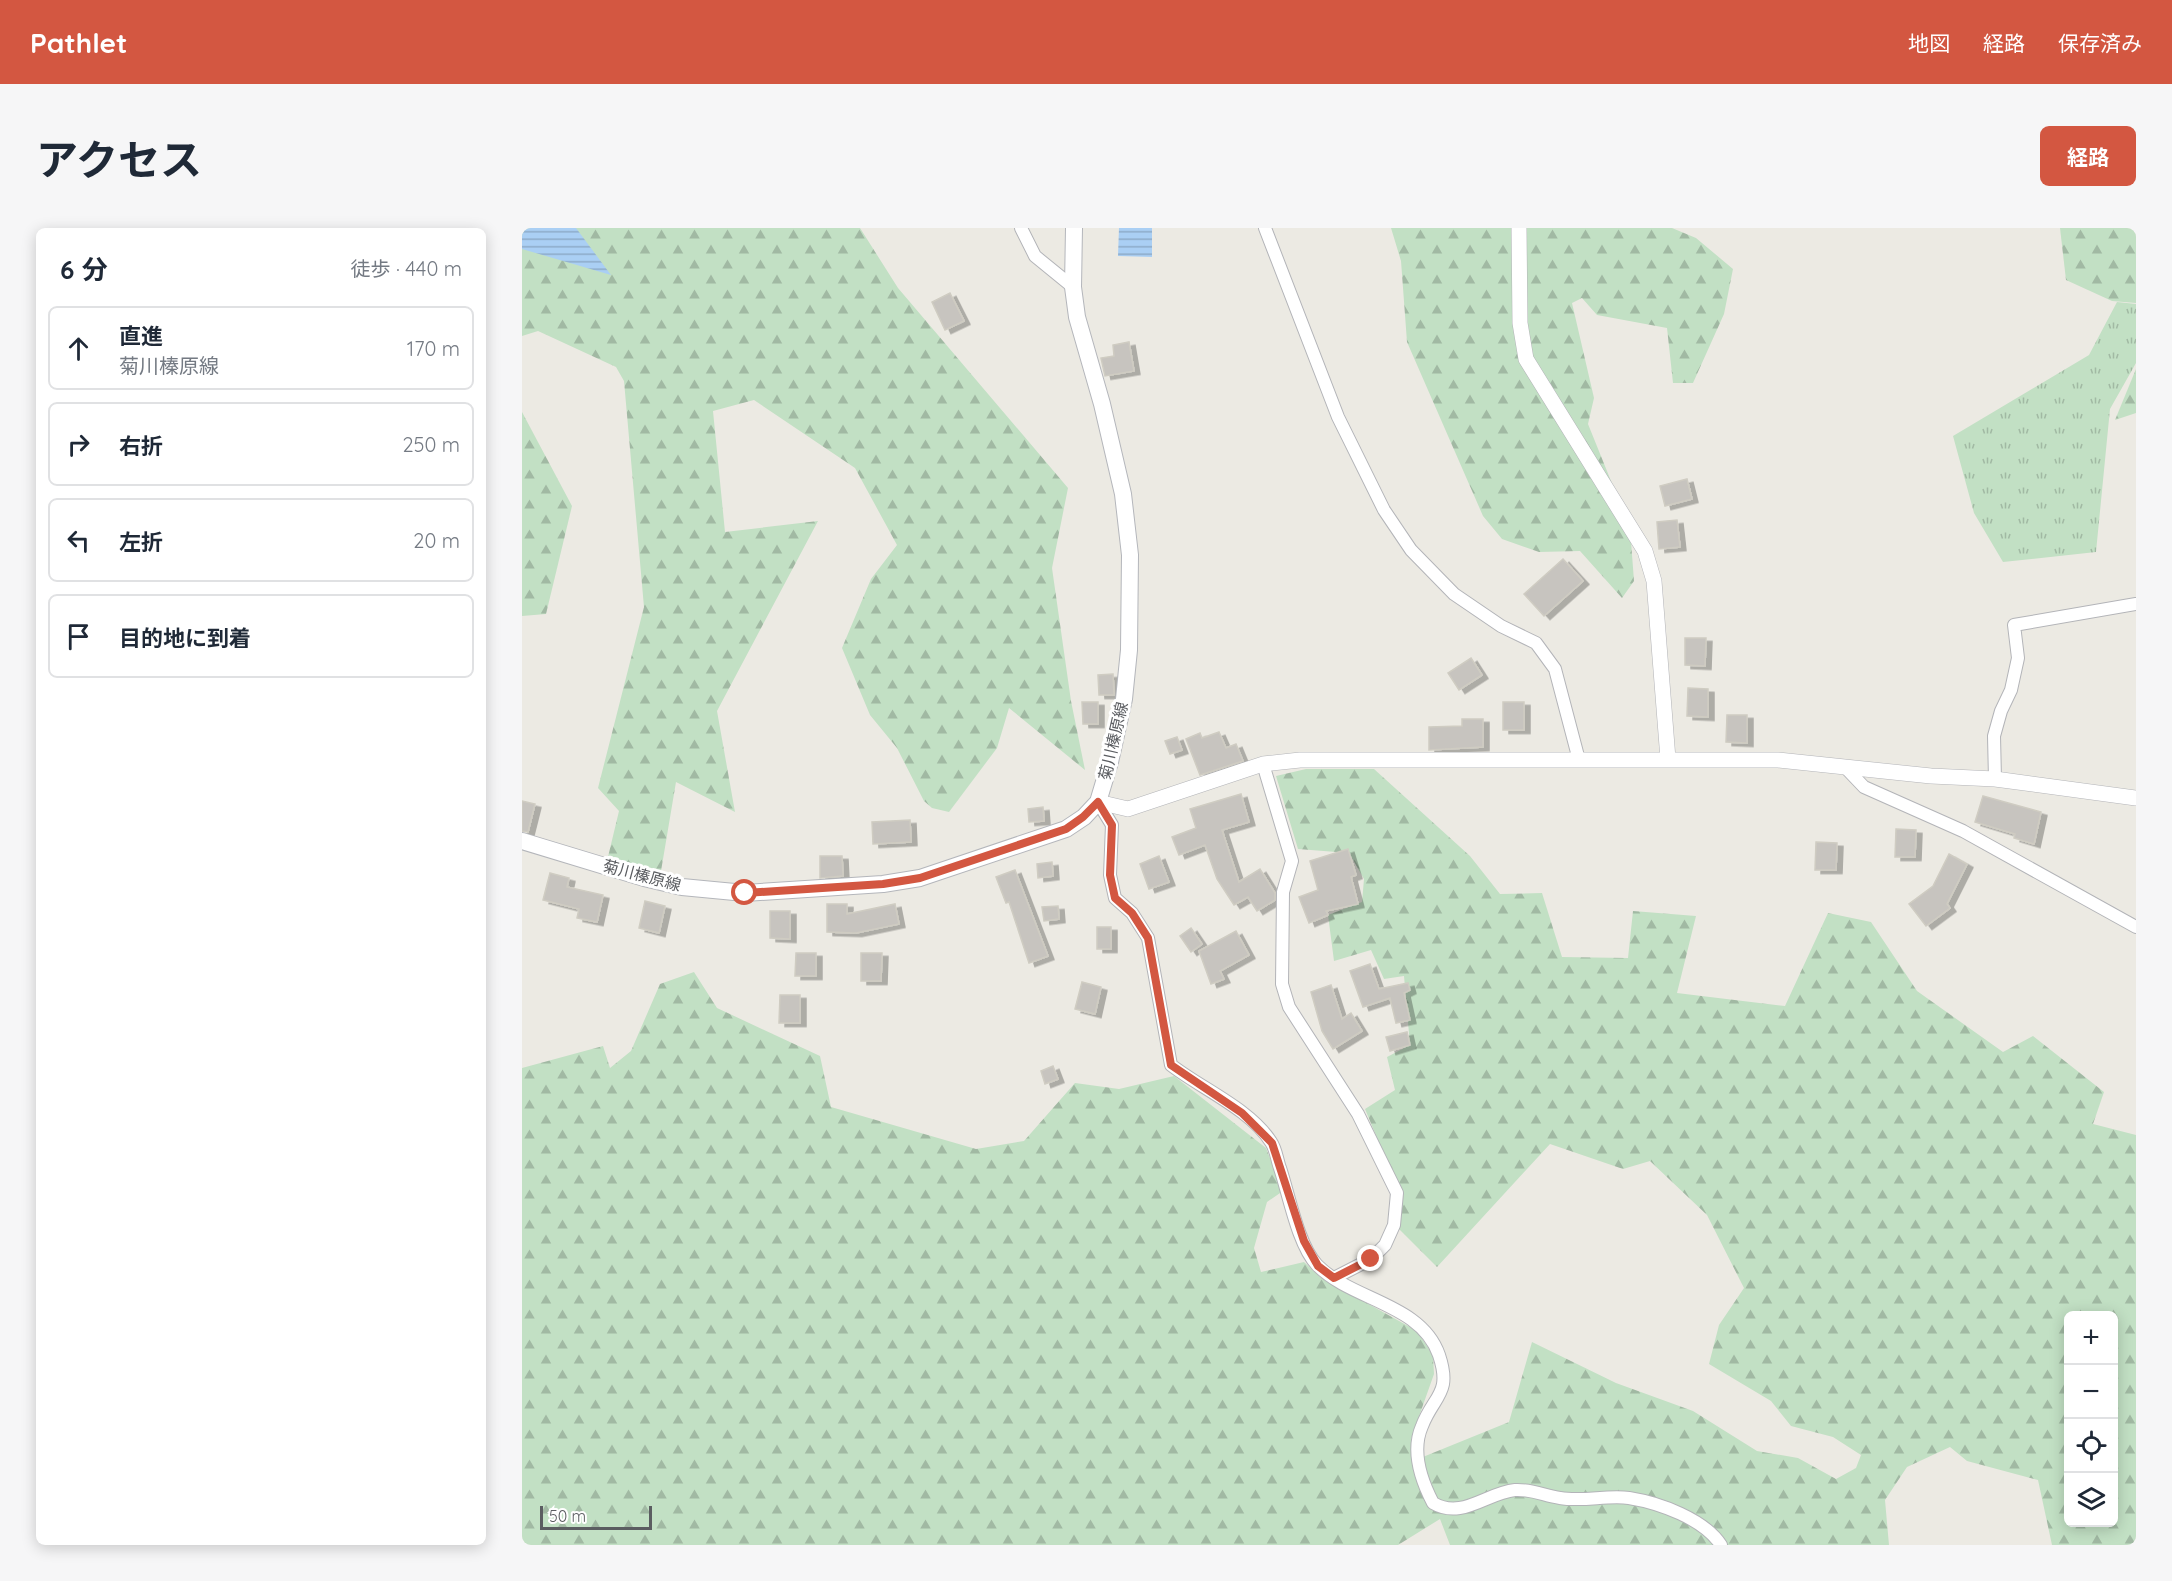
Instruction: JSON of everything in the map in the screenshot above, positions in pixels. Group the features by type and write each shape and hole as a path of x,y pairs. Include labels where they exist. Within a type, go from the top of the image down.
{"main road":[{"name":"菊川榛原線","path":"522,841 644,878 682,887 745,893 825,888 920,878 1066,829 1098,802 1110,762 1124,699 1129,650 1130,555 1123,494 1102,404 1077,317 1073,286 1074,228"}],"street":[{"path":"1021,228 1035,256 1073,286"},
{"path":"1265,228 1338,417 1384,510 1411,550 1454,594 1501,626 1536,643 1555,669 1579,760"},
{"path":"1519,228 1520,323 1526,358 1645,551 1654,581 1668,759"},
{"path":"1995,779 1994,736 2001,711 2011,690 2018,658 2014,625 2136,604"},
{"path":"1098,802 1128,808 1263,764 1300,760 1778,760 1931,776 1995,779 2136,798"},
{"path":"1263,764 1292,861 1283,892 1282,929 1282,984 1289,1007 1358,1114 1397,1193 1394,1225 1385,1245 1371,1259 1334,1278"},
{"path":"1844,766 1864,787 1963,831 2136,927"},
{"path":"1098,802 1112,825 1110,875 1115,898 1132,913 1148,938 1171,1065 1242,1113 1272,1143 1304,1241 1318,1266 1334,1278 1417,1324 1438,1352 1445,1376 1438,1400 1422,1424 1417,1440 1420,1480 1433,1503 1455,1511 1514,1490 1535,1491 1561,1498 1629,1498 1670,1510 1713,1532 1721,1545"}],"green space":[{"path":"522,228 860,228 898,288 1068,488 1052,568 1071,701 1085,770 1009,708 997,748 949,812 932,808 924,801 897,748 870,715 842,648 871,579 897,545 855,468 754,400 713,411 725,532 818,521 717,711 735,812 676,782 661,871 607,861 619,811 598,788 644,607 624,381 616,367 538,331 522,336"},
{"path":"1391,228 1672,228 1696,238 1733,269 1724,314 1693,383 1673,383 1667,328 1597,315 1582,298 1572,303 1594,398 1588,424 1630,528 1634,581 1622,598 1580,551 1539,552 1502,539 1483,516 1407,342 1401,261"},
{"path":"2060,228 2136,228 2136,303 2112,301 2066,280"},
{"path":"2117,302 2136,304 2136,363 2110,409 2096,552 2003,562 1974,513 1953,436 2089,355"},
{"path":"2136,369 2136,413 2115,420"},
{"path":"522,412 572,506 546,614 522,616"},
{"path":"1306,769 1374,769 1470,856 1500,894 1542,893 1562,957 1628,958 1633,911 1696,916 1677,993 1785,1006 1828,913 1871,922 1917,991 2003,1052 2033,1036 2104,1092 2093,1124 2136,1135 2136,1545 2052,1545 2038,1480 1967,1461 1950,1447 1907,1467 1885,1500 1889,1545 1450,1545 1440,1519 1398,1545 522,1545 522,1068 603,1046 610,1068 631,1051 660,984 694,972 717,1008 820,1056 831,1107 976,1149 1024,1141 1075,1083 1119,1089 1174,1076 1266,1148 1283,1191 1267,1202 1254,1248 1261,1272 1304,1262 1320,1277 1417,1331 1433,1355 1434,1374 1411,1439 1413,1461 1509,1422 1532,1342 1616,1383 1693,1411 1757,1451 1798,1458 1836,1479 1856,1468 1861,1455 1833,1437 1791,1426 1771,1401 1709,1364 1719,1325 1744,1288 1707,1215 1650,1161 1623,1169 1550,1144 1437,1267 1397,1227 1400,1193 1365,1109 1395,1090 1387,1057 1410,1045 1404,976 1384,979 1371,950 1334,961 1328,915 1362,902 1364,879 1349,853 1298,849 1276,776"}],"water":[{"path":"522,228 576,228 611,275 522,249"},
{"path":"1119,228 1152,228 1152,257 1118,256"}],"building":[{"path":"950,293 964,321 945,330 932,302"},
{"path":"1129,342 1134,371 1105,376 1101,358 1114,356 1113,345"},
{"path":"1687,479 1692,499 1665,506 1660,486"},
{"path":"1677,520 1680,547 1659,549 1657,522"},
{"path":"1563,559 1583,581 1544,616 1524,594"},
{"path":"1685,638 1706,638 1705,666 1685,665"},
{"path":"1471,658 1482,675 1459,690 1448,673"},
{"path":"1113,674 1114,695 1099,695 1098,675"},
{"path":"1688,688 1708,689 1708,717 1687,716"},
{"path":"1082,702 1098,702 1098,724 1083,724"},
{"path":"1503,702 1524,702 1524,730 1503,730"},
{"path":"1727,715 1747,715 1747,743 1726,742"},
{"path":"1462,719 1483,719 1483,747 1429,750 1429,727 1462,726"},
{"path":"1219,732 1226,748 1236,744 1243,761 1200,775 1186,739 1200,733 1202,738"},
{"path":"1177,737 1182,750 1170,754 1165,741"},
{"path":"1241,794 1249,822 1222,830 1239,882 1260,869 1275,893 1275,900 1257,911 1248,897 1234,905 1217,879 1205,845 1179,855 1172,837 1196,828 1190,809"},
{"path":"1983,796 2041,812 2034,844 2014,838 2015,834 1975,822"},
{"path":"522,801 535,804 528,832 522,831"},
{"path":"1043,807 1044,821 1029,822 1028,809"},
{"path":"910,820 911,842 873,844 872,822"},
{"path":"1896,829 1916,830 1915,857 1895,857"},
{"path":"1816,842 1837,843 1836,870 1815,870"},
{"path":"1348,849 1356,875 1351,877 1358,904 1326,911 1328,915 1309,923 1299,897 1318,890 1310,861"},
{"path":"1949,854 1967,864 1947,904 1950,908 1926,926 1909,904 1933,886"},
{"path":"820,856 842,856 843,876 820,878"},
{"path":"1159,856 1169,882 1149,889 1140,864"},
{"path":"1052,862 1053,876 1038,878 1037,864"},
{"path":"1015,870 1048,956 1029,963 1009,902 1006,903 996,877"},
{"path":"550,873 569,878 567,887 603,895 597,922 577,918 579,909 543,900"},
{"path":"645,901 665,906 659,933 639,928"},
{"path":"827,904 847,904 847,914 895,904 899,924 856,933 827,932"},
{"path":"1058,906 1059,919 1044,921 1042,907"},
{"path":"770,911 790,911 790,939 770,938"},
{"path":"1097,927 1111,927 1111,949 1097,949"},
{"path":"1191,928 1202,944 1191,952 1180,936"},
{"path":"1236,931 1249,955 1220,971 1224,979 1211,984 1199,951"},
{"path":"796,953 816,953 816,976 795,976"},
{"path":"861,953 882,953 881,981 861,981"},
{"path":"1370,964 1379,989 1408,983 1410,990 1404,993 1410,1020 1396,1023 1390,998 1363,1007 1350,971"},
{"path":"1082,982 1101,987 1095,1014 1075,1009"},
{"path":"1331,985 1342,1019 1351,1013 1362,1031 1333,1049 1322,1031 1311,992"},
{"path":"780,995 800,995 800,1023 779,1023"},
{"path":"1407,1032 1410,1045 1390,1051 1386,1037"},
{"path":"1053,1066 1058,1079 1045,1084 1041,1071"}],"route":[{"path":"745,893 883,884 920,878 1066,829 1098,802 1112,825 1110,875 1115,898 1132,913 1148,938 1167,1055 1171,1065 1242,1113 1272,1143 1304,1241 1318,1266 1334,1278 1371,1259"}]}
